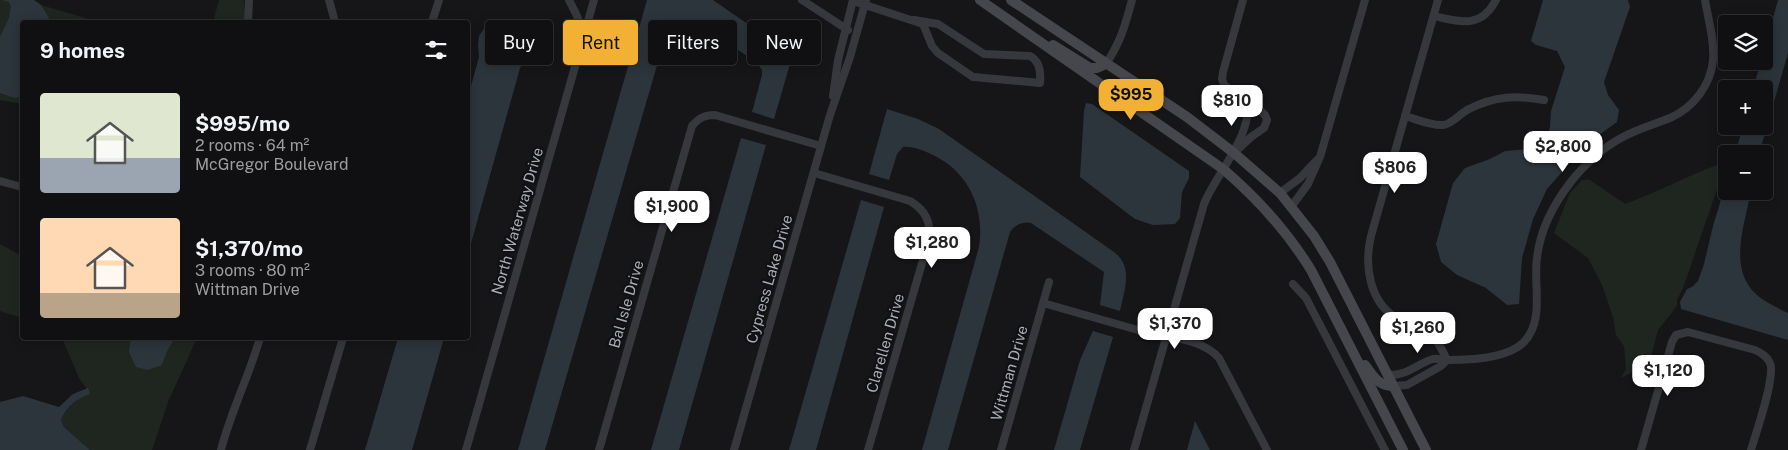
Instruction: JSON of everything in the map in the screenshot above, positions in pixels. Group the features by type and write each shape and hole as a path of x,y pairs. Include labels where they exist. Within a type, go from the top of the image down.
{"main road":[{"path":"980,0 1223,169 1251,193 1297,248 1311,270 1403,450"},
{"path":"1011,0 1186,117 1234,153 1280,193 1314,236 1330,262 1426,450"},
{"path":"1021,29 1033,32 1090,68 1097,68 1106,64"},
{"path":"1347,340 1378,384 1393,386"}],"street":[{"path":"248,20 249,0"},
{"path":"329,0 334,20"},
{"path":"433,20 440,0"},
{"path":"569,0 579,20"},
{"name":"North Waterway Drive","path":"589,20 594,0"},
{"path":"802,0 845,29 856,34"},
{"path":"853,0 866,2 923,24 932,46 938,53 973,77 1040,82 1040,68 1034,58 1030,56 984,54 938,24 914,20"},
{"name":"Cypress Lake Drive","path":"830,115 838,60 853,0"},
{"path":"1106,64 1118,47 1132,0"},
{"path":"1134,450 1204,204 1212,186 1234,153 1261,131 1267,120 1265,115 1244,98 1227,88 1222,79 1243,0"},
{"path":"1291,207 1308,184 1320,157 1364,0"},
{"path":"1438,0 1371,236 1368,250 1368,270 1377,297 1386,309 1400,320 1432,335 1440,343 1447,360"},
{"path":"1434,16 1462,22 1475,20 1484,16 1492,8 1496,0"},
{"path":"1387,375 1404,373 1434,358 1447,360 1482,358 1507,352 1518,347 1529,336 1536,316 1535,277 1539,245 1548,220 1564,190 1580,170 1608,145 1640,128 1670,118 1680,112 1691,104 1705,85 1713,60 1713,49 1705,0"},
{"name":"Cypress Lake Drive","path":"734,450 830,115 866,2"},
{"name":"North Waterway Drive","path":"466,450 576,65"},
{"path":"1405,116 1444,125 1468,110 1501,97 1544,100"},
{"path":"1234,153 1248,112 1244,98"},
{"name":"Bal Isle Drive","path":"599,450 692,126 698,119 706,115 715,115 821,146"},
{"path":"1280,193 1300,178 1320,157"},
{"name":"Clarellen Drive","path":"814,173 910,201 918,206 928,221 930,230 868,450"},
{"path":"0,181 20,186"},
{"name":"Wittman Drive","path":"1001,450 1049,282"},
{"path":"1293,284 1306,298 1385,450"},
{"path":"1043,303 1166,338 1174,338 1213,351 1219,358 1267,450"},
{"path":"1641,450 1672,342 1676,335 1688,332 1755,350 1764,355 1770,364 1772,376 1751,450"},
{"path":"221,450 227,427 247,379 259,340"},
{"path":"310,450 342,340"},
{"path":"1393,386 1407,385 1442,366 1447,360"}],"shaded area":[{"path":"0,0 34,0 41,5 92,20 20,20 20,104 0,100"},
{"path":"2,0 34,0 41,5 49,18 48,20 20,20 20,97 15,98 0,93 0,37 9,18 11,6 9,2"},
{"path":"219,0 244,0 245,20 214,20"},
{"path":"647,0 713,0 747,24 747,56 737,49 737,20 648,20 648,65 657,65 545,450 518,450 628,65 638,65 638,31"},
{"path":"1543,0 1628,0 1630,7 1604,82 1608,95 1619,110 1617,122 1599,135 1547,189 1533,219 1522,258 1519,304 1507,305 1486,288 1457,275 1441,262 1436,244 1453,183 1465,168 1505,151 1528,149 1546,141 1550,127 1551,111 1565,67 1557,51 1536,45 1531,41"},
{"path":"1778,0 1788,0 1788,53 1773,105 1773,80 1756,80 1758,70 1773,70 1773,19"},
{"path":"485,27 485,65 522,65 470,247 470,90 479,57 479,36"},
{"path":"758,65 790,65 774,119 752,112 762,70"},
{"path":"1086,103 1092,104 1189,171 1189,178 1182,192 1180,218 1175,224 1153,225 1135,219 1080,177"},
{"path":"887,109 918,119 939,129 1114,252 1120,258 1126,272 1120,311 1100,305 1104,272 1031,223 1022,223 1014,227 1010,232 948,450 922,450 979,247 980,233 977,206 972,193 956,171 946,162 915,148 903,147 897,154 889,180 869,174"},
{"path":"1740,135 1764,135 1762,145 1738,145"},
{"path":"741,138 766,145 679,450 651,450"},
{"path":"1718,165 1718,187 1683,288 1677,300 1677,306 1658,330 1649,364 1621,378 1626,369 1624,346 1616,335 1613,317 1602,285 1588,258 1554,233 1570,193 1582,180 1590,180 1625,204"},
{"path":"861,200 884,207 816,450 789,450"},
{"path":"1721,200 1749,200 1740,246 1743,272 1748,284 1757,295 1788,313 1788,340 1681,309 1680,302 1687,289 1698,281"},
{"path":"0,244 20,255 20,317 0,311"},
{"path":"1093,331 1113,337 1080,450 1054,450 1080,360"},
{"path":"63,340 196,340 168,402 152,450 90,450 64,427 61,420 70,407 77,400 90,393 79,378"},
{"path":"131,340 174,340 162,365 148,370 136,367 129,352"},
{"path":"397,340 443,340 412,450 365,450"},
{"path":"88,388 90,394 72,404 61,420 64,427 90,450 0,450 0,402 23,396 59,407 73,394"},
{"path":"1195,421 1210,450 1187,450"}]}
